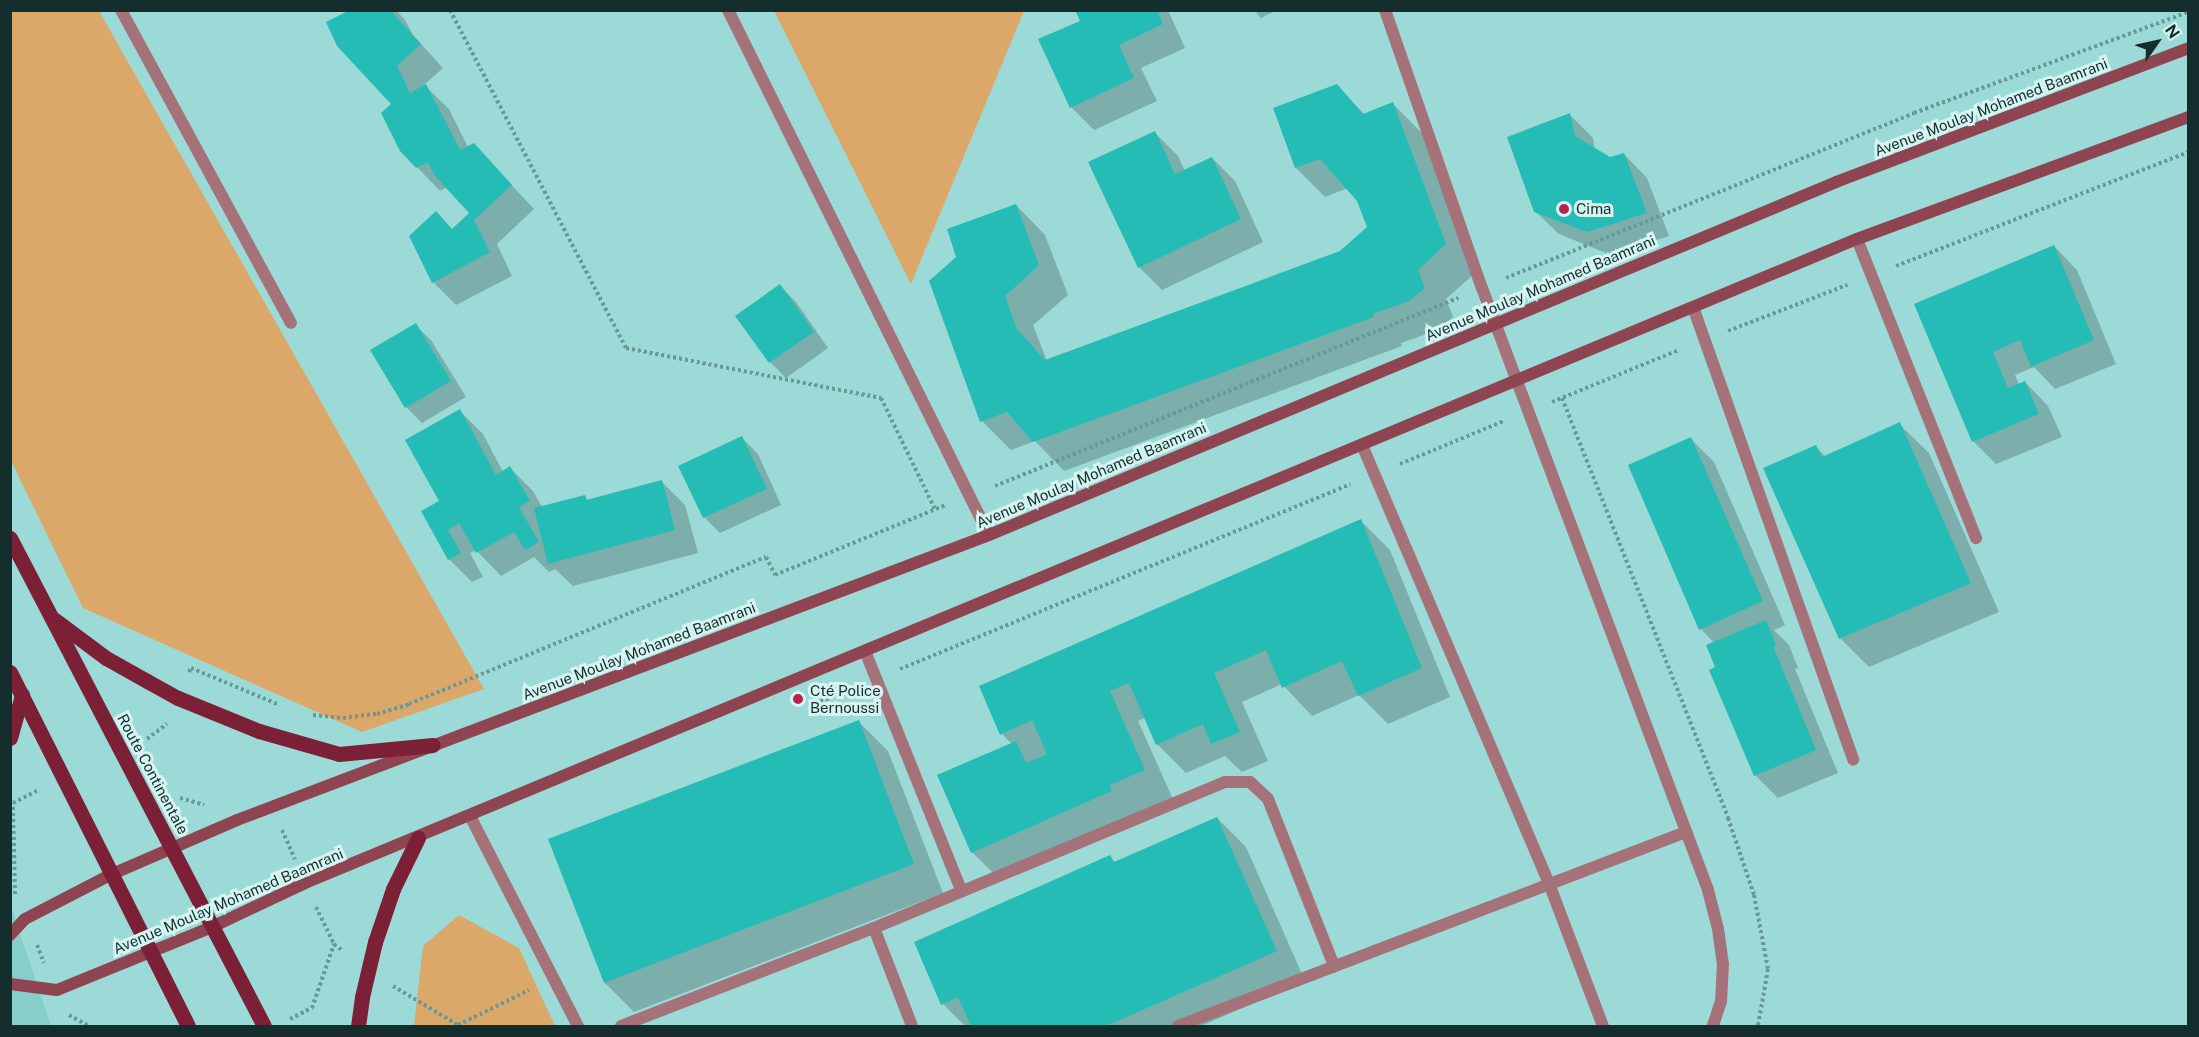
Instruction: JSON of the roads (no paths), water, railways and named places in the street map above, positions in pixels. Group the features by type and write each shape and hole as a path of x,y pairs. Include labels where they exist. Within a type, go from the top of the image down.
{"main road":[{"name":"Route Continentale","path":"10,538 264,1026"},
{"path":"50,617 106,658 178,698 259,731 339,754 433,745"},
{"path":"10,672 110,875 188,1026"},
{"path":"10,738 22,695"},
{"path":"358,1026 375,942 393,889 418,838"}],"street":[{"path":"121,10 291,323"},
{"path":"728,10 989,535"},
{"path":"1385,10 1482,288 1708,890 1718,929 1723,964 1720,1001 1713,1026"},
{"name":"Avenue Moulay Mohamed Baamrani","path":"10,935 25,919 110,875 171,847 433,745 989,535 1495,322 1836,182 2188,48"},
{"name":"Avenue Moulay Mohamed Baamrani","path":"10,984 57,990 212,927 305,883 1857,239 2188,117"},
{"path":"1857,239 1976,537"},
{"path":"1693,307 1853,760"},
{"path":"1362,445 1550,886 1603,1026"},
{"path":"865,651 962,890"},
{"path":"621,1026 874,928 1226,782 1250,782 1268,799 1334,966"},
{"path":"470,816 578,1026"},
{"path":"1178,1026 1550,886 1686,832"},
{"path":"874,928 912,1026"}],"place":[{"name":"Cima","path":"1564,209"},
{"name":"Cté Police Bernoussi","path":"798,699"}]}
